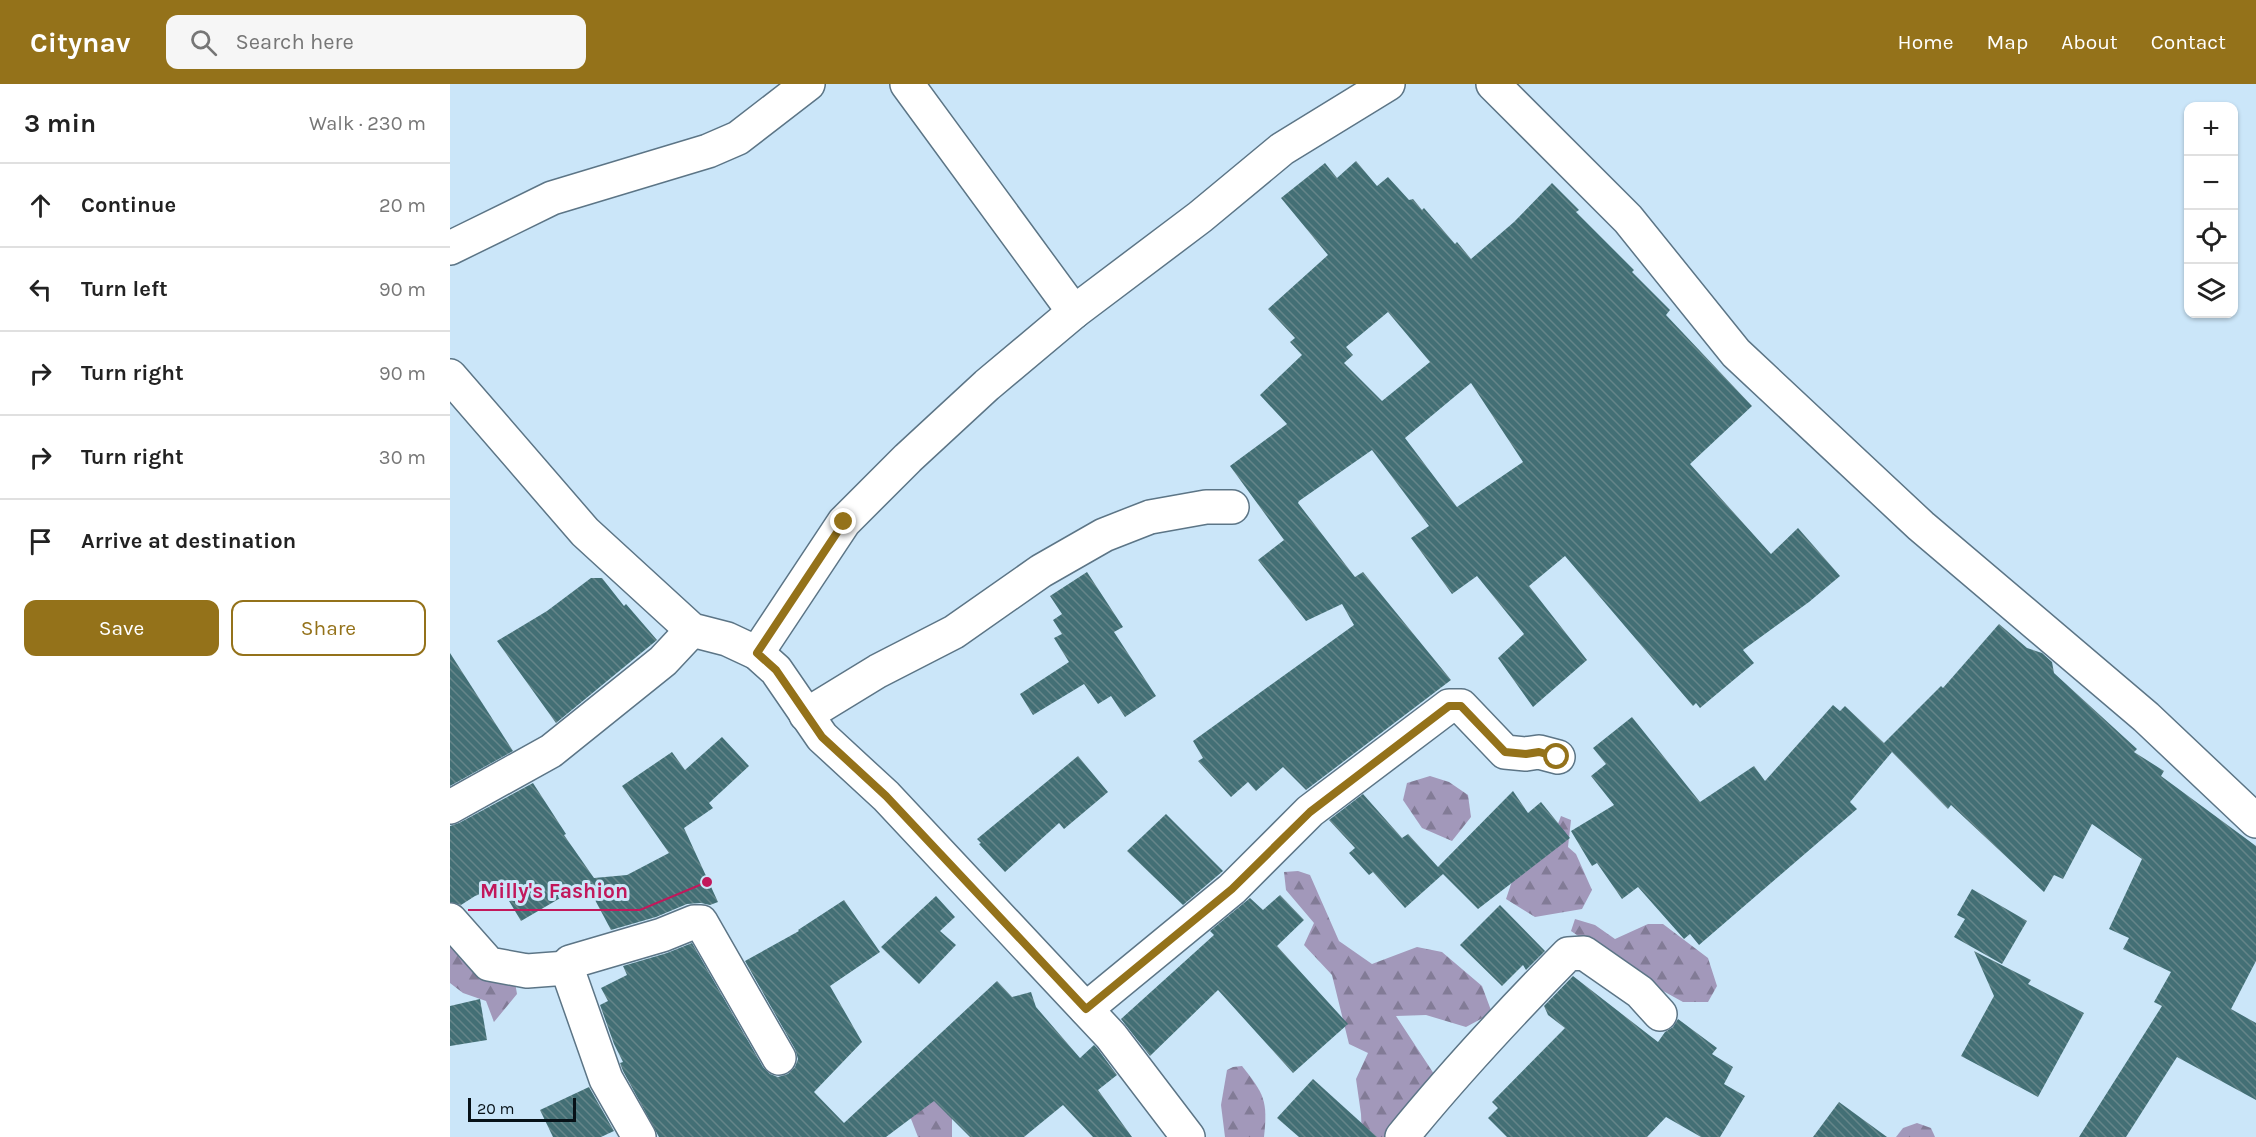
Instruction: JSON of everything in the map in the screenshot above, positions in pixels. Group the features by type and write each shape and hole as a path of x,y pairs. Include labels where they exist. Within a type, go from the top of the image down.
{"street":[{"path":"450,248 552,198 708,151 738,138 808,84"},
{"path":"907,84 986,195 1074,312"},
{"path":"757,653 844,522 908,458 987,385 1074,312 1200,217 1282,149 1388,84"},
{"path":"1492,84 1628,219 1736,353 1921,526 2146,717 2256,821"},
{"path":"450,376 585,532 692,630 727,639 757,653 776,670 822,737 886,796 1111,1036 1188,1137"},
{"path":"806,715 878,671 954,632 1041,571 1104,535 1150,517 1206,507 1232,507"},
{"path":"450,807 550,751 663,661 692,630"},
{"path":"1086,1009 1232,889 1310,812 1449,706 1461,706 1505,752 1526,754 1539,752 1557,757"},
{"path":"450,920 489,964 527,971 567,968"},
{"path":"639,1137 606,1079 567,968 570,962 662,935 694,922 701,922 779,1058"},
{"path":"1402,1137 1449,1079 1568,954 1584,953 1640,992 1660,1014"}],"green space":[{"path":"1430,776 1449,782 1468,795 1471,817 1452,841 1422,828 1403,800 1407,783"},
{"path":"1561,816 1571,820 1568,847 1576,854 1592,890 1582,909 1535,917 1506,899 1518,863 1553,837"},
{"path":"1298,871 1310,875 1339,941 1372,964 1417,947 1442,952 1482,986 1492,1013 1466,1027 1426,1015 1396,1016 1434,1074 1414,1137 1362,1137 1356,1079 1368,1053 1349,1044 1332,975 1304,945 1314,923 1286,890 1284,872"},
{"path":"1575,919 1595,925 1615,939 1648,924 1663,924 1708,958 1717,986 1708,1002 1683,1002 1636,976 1571,931"},
{"path":"450,934 511,959 517,994 494,1022 486,1001 463,993 450,983"},
{"path":"1242,1066 1263,1098 1264,1137 1225,1137 1221,1105 1227,1070"},
{"path":"919,1094 952,1108 952,1137 918,1137 908,1111"},
{"path":"1917,1123 1931,1128 1935,1137 1896,1137 1903,1128"}],"building":[{"path":"1356,161 1377,186 1388,177 1409,200 1413,199 1422,210 1424,208 1471,259 1514,222 1552,183 1579,210 1576,212 1670,310 1666,315 1752,406 1690,464 1771,554 1798,528 1840,576 1809,602 1743,650 1754,663 1700,708 1696,703 1693,706 1565,556 1529,586 1587,660 1533,707 1498,658 1524,634 1477,576 1452,594 1411,538 1429,526 1372,450 1298,503 1355,577 1363,572 1451,680 1306,790 1283,767 1256,791 1248,782 1231,797 1198,761 1203,758 1193,741 1354,625 1342,604 1306,621 1258,560 1284,540 1230,466 1287,424 1260,395 1302,355 1290,342 1295,338 1268,309 1328,255 1281,198 1325,163 1337,178","holes":["1388,312 1430,362 1382,401 1344,363 1353,355 1346,347","1471,383 1523,462 1457,507 1405,438"]},
{"path":"1087,572 1123,627 1114,632 1156,696 1125,717 1111,696 1098,704 1084,684 1033,715 1020,694 1069,662 1054,638 1062,634 1053,620 1062,614 1050,596"},
{"path":"591,578 602,578 624,606 626,604 657,640 556,723 497,641 547,611"},
{"path":"1999,624 2027,648 2042,653 2052,662 2054,673 2137,749 2134,752 2164,771 2161,776 2256,846 2256,961 2231,1009 2256,1023 2256,1100 2177,1057 2126,1137 2079,1137 2162,1006 2154,1002 2171,972 2123,949 2129,938 2109,929 2142,859 2092,824 2063,879 2054,875 2044,892 1951,805 1948,809 1892,752 1850,802 1857,809 1699,945 1690,934 1684,939 1638,887 1622,899 1597,863 1592,866 1571,831 1614,805 1591,776 1606,764 1593,748 1632,717 1700,802 1754,766 1765,781 1833,705 1840,711 1845,706 1884,743 1941,686 1943,688"},
{"path":"450,653 513,751 450,786"},
{"path":"722,737 749,766 709,803 713,808 684,828 718,902 710,905 687,904 656,917 611,930 586,883 521,921 500,886 475,896 461,905 450,902 450,826 533,783 566,834 564,835 594,878 627,875 669,853 622,786 672,752 685,770"},
{"path":"1078,756 1108,792 1064,829 1059,823 1005,872 977,839"},
{"path":"1513,791 1528,813 1541,802 1570,838 1478,909 1443,874 1405,908 1373,872 1369,875 1349,853 1355,848 1329,820 1363,794 1402,838 1408,834 1438,867"},
{"path":"1166,814 1223,871 1183,905 1127,851"},
{"path":"1972,889 2027,921 2002,964 1954,937 1965,919 1957,915"},
{"path":"1280,895 1304,920 1277,946 1348,1024 1293,1073 1218,990 1150,1056 1121,1019 1214,935 1210,931 1250,898 1263,910"},
{"path":"936,896 955,917 940,931 956,945 919,984 881,947"},
{"path":"844,900 880,952 830,986 862,1042 814,1092 844,1123 997,981 1012,997 1031,992 1036,1007 1080,1058 1094,1045 1097,1048 1117,1075 1098,1090 1132,1137 1093,1137 1063,1105 1024,1137 970,1137 934,1101 886,1137 659,1137 623,1071 620,1063 623,1062 600,1005 608,1001 601,988 627,975 623,966 692,943 763,1067 770,1074 778,1077 788,1074 795,1067 798,1059 795,1049 745,961 799,931"},
{"path":"1500,905 1545,951 1526,970 1523,965 1502,986 1460,945"},
{"path":"1974,951 2031,980 2028,984 2084,1013 2038,1097 1961,1056 1994,996"},
{"path":"1573,976 1658,1042 1678,1019 1717,1048 1712,1054 1733,1067 1724,1084 1745,1096 1720,1137 1701,1137 1666,1117 1647,1137 1507,1137 1488,1118 1498,1108 1492,1102 1565,1028 1548,1015 1544,1006"},
{"path":"480,999 487,1040 450,1046 450,1006"},
{"path":"1313,1079 1377,1137 1299,1137 1277,1118"},
{"path":"589,1087 614,1131 601,1137 553,1137 540,1110"},
{"path":"1839,1102 1887,1137 1813,1137"}],"place":[{"name":"Milly's Fashion","path":"707,882"}],"route":[{"path":"844,522 757,653 776,670 822,737 886,796 1086,1009 1232,889 1310,812 1449,706 1461,706 1480,729 1505,752 1526,754 1539,752 1557,757"}]}
